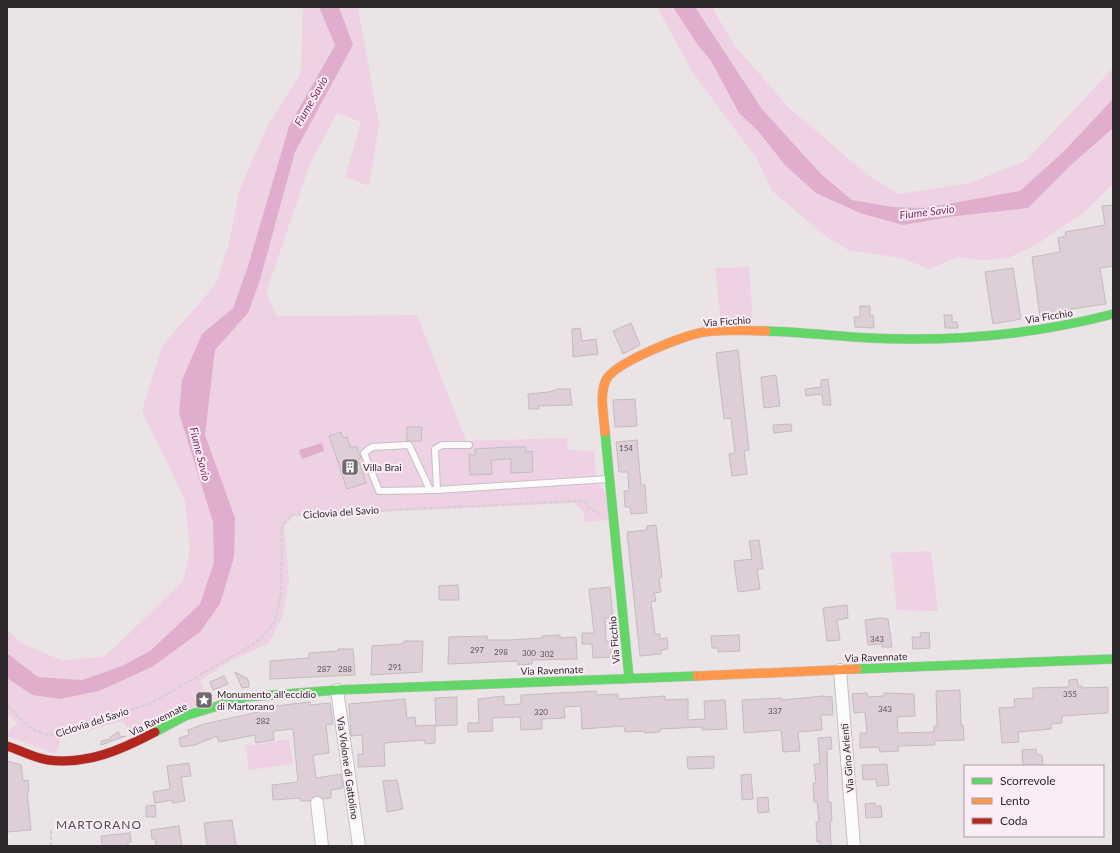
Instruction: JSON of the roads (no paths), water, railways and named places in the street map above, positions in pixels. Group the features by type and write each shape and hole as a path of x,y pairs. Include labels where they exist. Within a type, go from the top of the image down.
{"main road":[{"name":"Via Ficchio","path":"629,678 602,407 603,387 606,377 612,371 674,341 705,332 748,330 870,338 948,338 990,336 1052,327 1113,314"},
{"name":"Via Ravennate","path":"7,746 47,760 87,760 121,750 186,716 247,696 337,690 1113,659"}],"street":[{"name":"Via Gino Arienti","path":"840,670 854,846"},
{"name":"Via Violone di Gattolino","path":"337,690 359,846"},
{"path":"317,803 322,846"}],"lane":[{"path":"430,490 409,445 372,447 364,453 379,491 437,490 610,479"},
{"path":"437,490 436,449 442,446 468,445"}],"water":[{"name":"Fiume Savio","path":"319,7 339,7 353,45 295,152 260,280 248,313 215,350 205,435 235,518 234,557 220,604 200,632 152,667 99,691 60,699 32,695 7,678 7,653 38,677 82,680 122,666 150,651 200,604 214,562 213,522 179,413 182,380 202,334 233,308 248,266 289,126 335,45"},
{"name":"Fiume Savio","path":"673,7 695,7 762,109 821,174 852,200 892,207 924,208 1020,191 1063,152 1113,99 1113,128 1069,167 1028,208 949,217 903,225 860,213 816,193 785,165 758,131 739,113 711,61 697,44"},
{"path":"322,443 324,451 302,459 299,450"}],"place":[{"name":"Villa Brai","path":"350,467"},
{"name":"Monumento all'eccidio di Martorano","path":"204,700"}],"district":[{"name":"MARTORANO","path":"99,825"}]}
